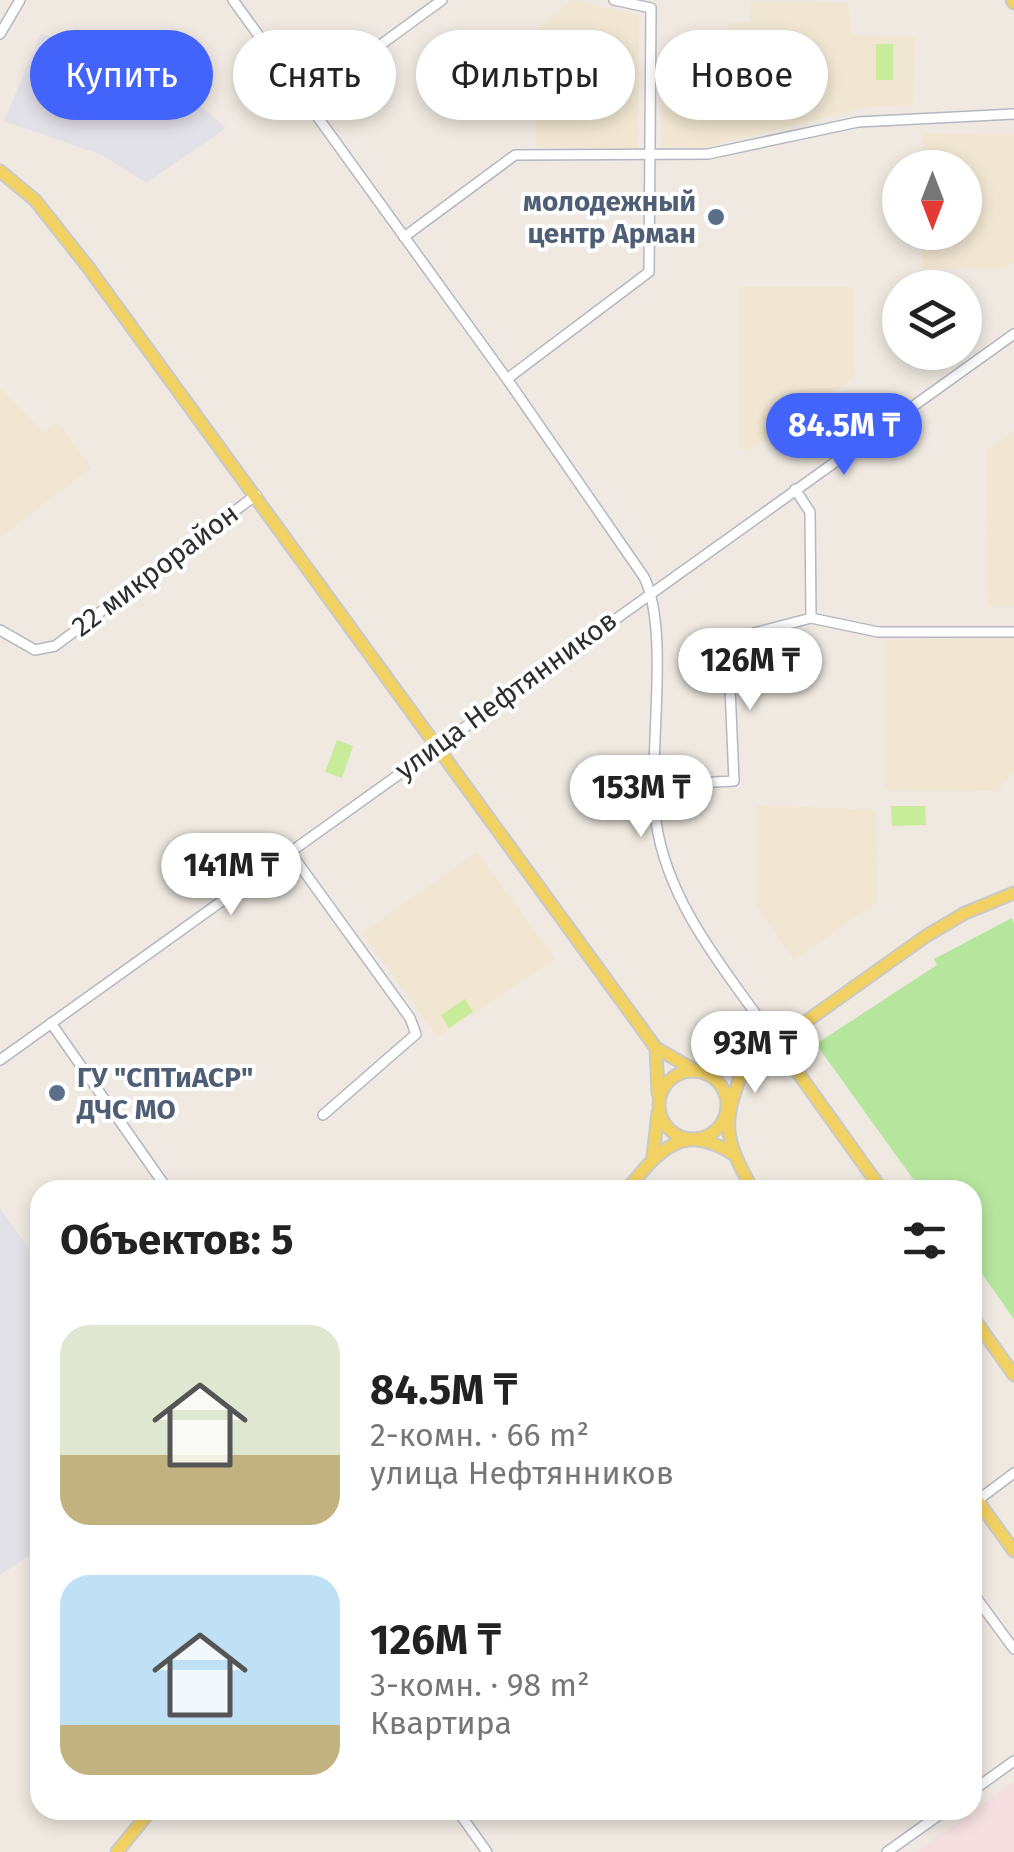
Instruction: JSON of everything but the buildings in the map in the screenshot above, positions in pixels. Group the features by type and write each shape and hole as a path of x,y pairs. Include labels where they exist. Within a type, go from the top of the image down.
{"main road":[{"path":"0,171 35,200 62,233 439,745 656,1048 717,1080 724,1089 733,1154 748,1180"},
{"path":"733,1154 714,1141 671,1131 659,1104 666,1083 674,1076 696,1070 745,1065 926,936 965,913 1014,893"},
{"path":"776,1042 875,1180"},
{"path":"653,1156 659,1104 656,1048"},
{"path":"635,1180 653,1156 689,1138 709,1135 727,1111 745,1065"},
{"path":"982,1330 1014,1375"},
{"path":"982,1507 1014,1550"},
{"path":"117,1852 143,1820"}],"street":[{"path":"0,34 20,0"},
{"path":"232,0 254,30"},
{"path":"396,34 442,0"},
{"path":"508,379 649,272 651,8 614,0"},
{"path":"404,237 515,155 708,154 858,122 1014,114"},
{"path":"319,120 508,379 650,590 656,820 664,856 692,921 776,1042"},
{"name":"улица Нефтянников","path":"0,1060 650,590 1014,334"},
{"path":"794,490 810,512 811,618"},
{"name":"22 микрорайон","path":"0,630 35,650 55,646 256,494"},
{"path":"656,785 734,780 728,640 811,618 878,632 1014,632"},
{"path":"290,852 410,1018 416,1034 324,1115"},
{"path":"51,1024 161,1180"},
{"path":"982,1493 1014,1473"},
{"path":"982,1605 1014,1648"},
{"path":"982,1784 1014,1761"},
{"path":"465,1820 487,1852"},
{"path":"887,1852 932,1820"}],"shaded area":[{"path":"571,0 639,16 638,148 537,147 536,120 635,120 635,30 537,30"},
{"path":"750,2 848,3 852,35 915,37 913,106 868,107 828,117 828,30 727,30 729,23 749,22"},
{"path":"30,60 30,120 213,120 213,117 226,128 146,183 102,155 4,121"},
{"path":"661,120 816,120 703,148 661,146"},
{"path":"923,133 1014,134 1014,262 1006,268 922,269 922,250 982,250 982,150 923,150"},
{"path":"739,287 853,287 854,377 751,450 739,448"},
{"path":"0,388 44,433 57,422 91,468 0,537"},
{"path":"1014,431 1014,606 988,606 987,449"},
{"path":"1014,638 1014,771 997,791 884,790 884,640"},
{"path":"756,805 876,810 877,902 794,960 756,906"},
{"path":"477,852 555,959 438,1037 362,933"},
{"path":"0,1208 30,1251 30,1555 0,1575"},
{"path":"1014,1782 1014,1852 916,1852 961,1820 982,1820 982,1805"}],"green space":[{"path":"876,44 893,44 893,80 876,80"},
{"path":"337,740 353,746 342,778 325,772"},
{"path":"891,806 925,806 926,825 892,826"},
{"path":"1012,918 1014,1319 982,1274 982,1180 914,1180 816,1044 937,965 934,959"},
{"path":"465,999 473,1012 449,1028 441,1015"}],"place":[{"name":"молодежный центр Арман","path":"716,217"},
{"name":"ГУ \"СПТиАСР\" ДЧС МО","path":"57,1093"}]}
